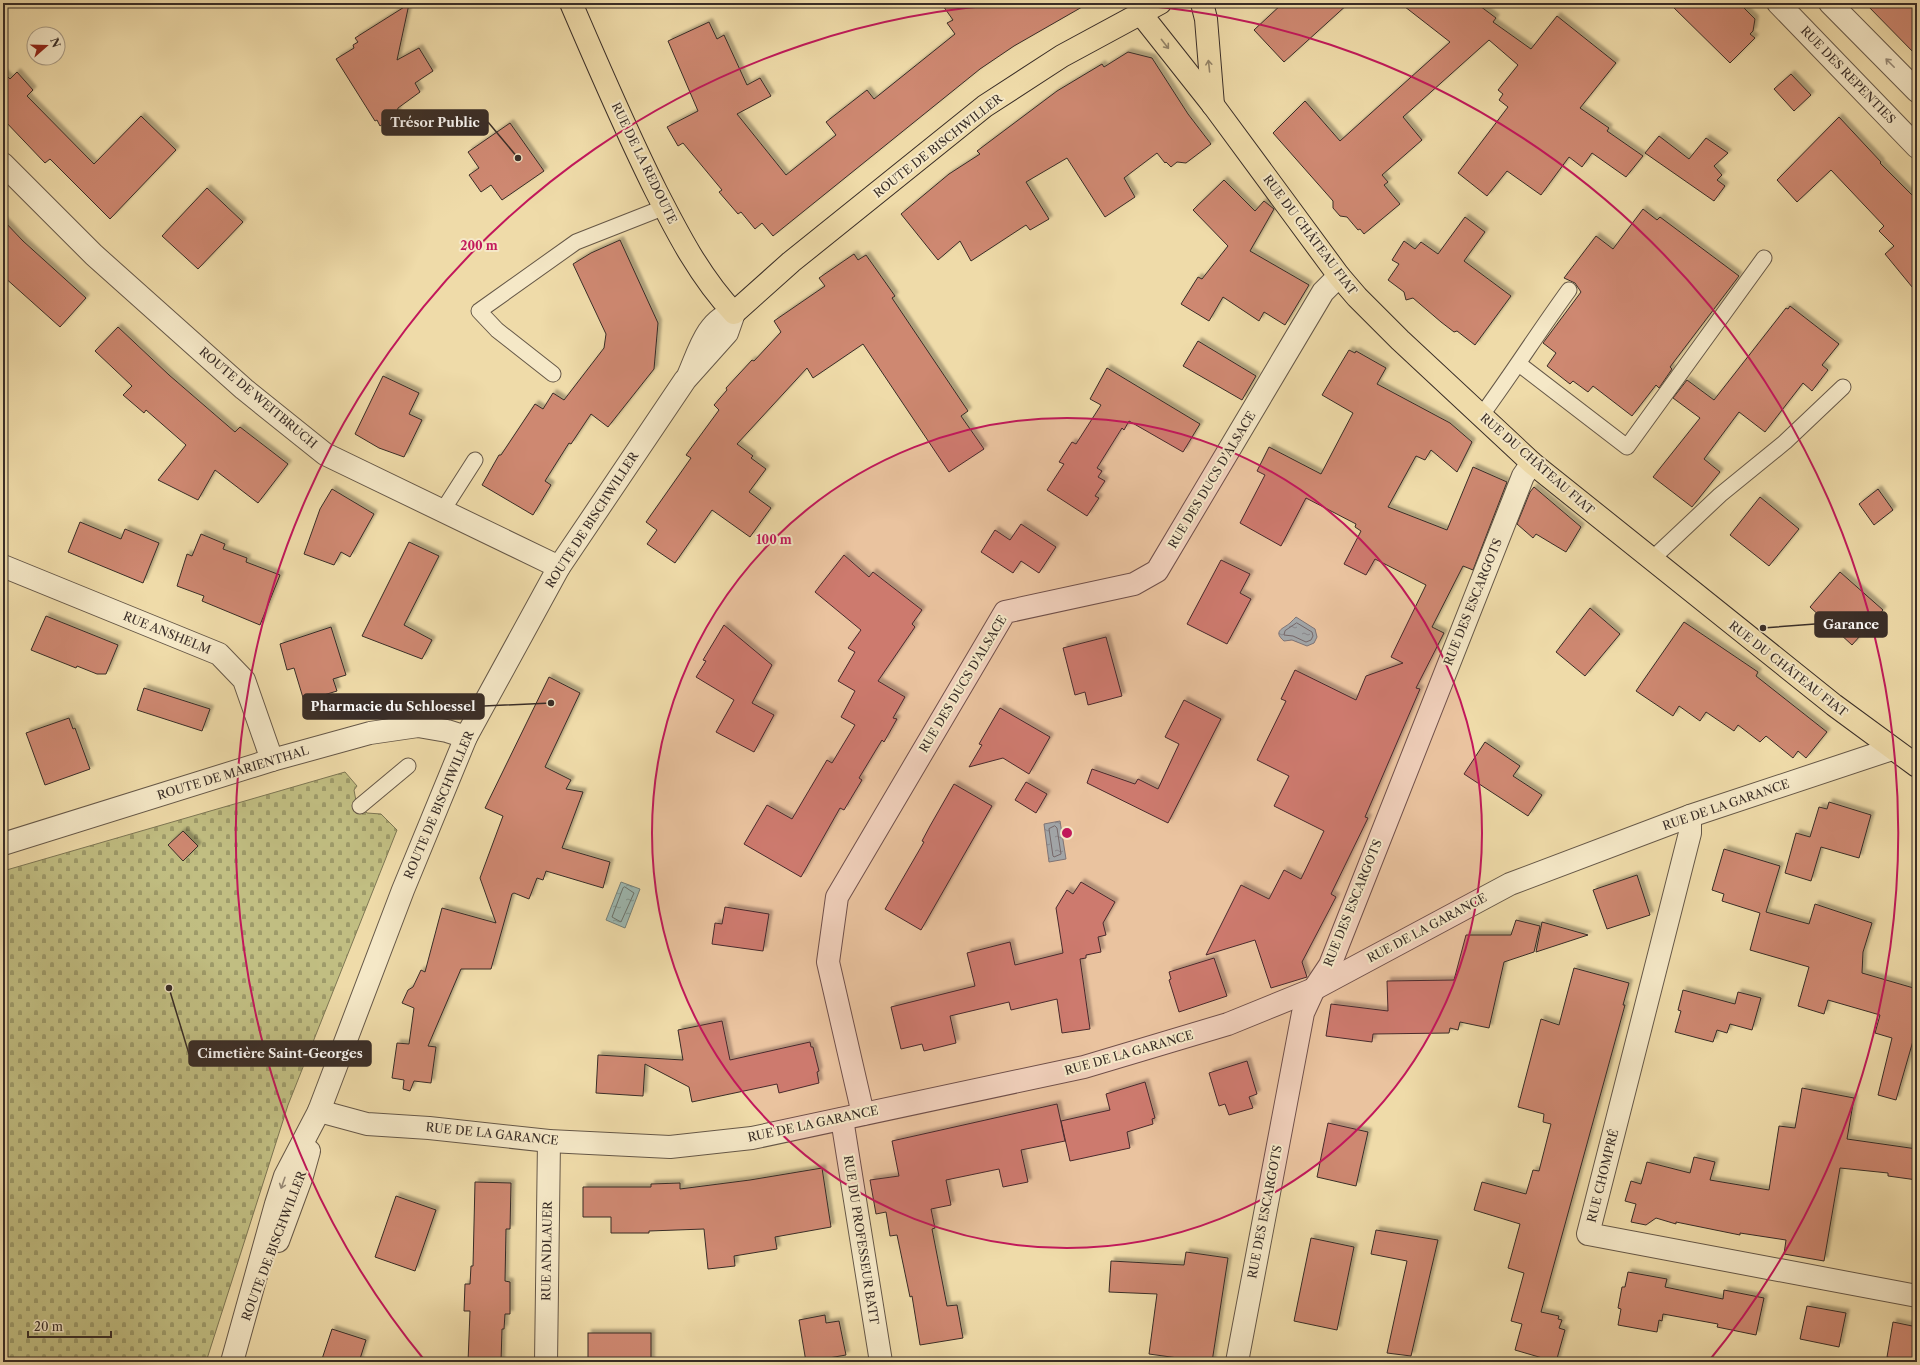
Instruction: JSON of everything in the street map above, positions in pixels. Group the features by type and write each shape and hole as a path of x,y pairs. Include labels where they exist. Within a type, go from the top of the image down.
{"main road":[{"name":"RUE DE LA REDOUTE","path":"571,3 628,135 665,207 697,267 718,296 734,313"},
{"name":"ROUTE DE BISCHWILLER","path":"734,313 791,262 985,106 1062,56 1160,3"},
{"path":"1202,3 1206,19 1213,105"},
{"name":"RUE DU CHÂTEAU FIAT","path":"1141,14 1213,105 1339,276 1357,297 1395,335 1532,463 1834,706 1917,766"}],"street":[{"name":"RUE DES REPENTIES","path":"1778,3 1917,147"},
{"path":"1830,3 1917,91"},
{"name":"ROUTE DE WEITBRUCH","path":"3,164 94,255 244,389 325,454 559,567"},
{"name":"RUE DES DUCS D'ALSACE","path":"863,1114 828,962 837,897 1005,612 1134,584 1157,571 1323,292 1339,276"},
{"name":"ROUTE DE BISCHWILLER","path":"232,1362 240,1334 291,1208 302,1176 319,1111 403,890 466,737 559,567 688,376 727,333 734,313"},
{"name":"RUE DES ESCARGOTS","path":"1237,1362 1303,1013 1314,989 1330,964 1523,476 1532,463"},
{"name":"RUE ANSHELM","path":"3,566 219,654 244,680 272,760"},
{"name":"ROUTE DE MARIENTHAL","path":"3,844 272,760 370,733 418,726 447,731 466,737"},
{"name":"RUE DE LA GARANCE","path":"319,1111 367,1124 429,1128 549,1140 670,1147 752,1138 1084,1067 1228,1024 1314,989 1510,884 1690,816 1892,749"},
{"name":"RUE CHOMPRÉ","path":"1690,816 1690,832 1588,1234 1917,1296"},
{"name":"RUE DU PROFESSEUR BATT","path":"842,1119 881,1362"},
{"name":"RUE ANDLAUER","path":"546,1362 549,1140"}],"lane":[{"path":"553,374 497,330 479,311 576,242 665,207"},
{"path":"1519,364 1627,447 1764,258"},
{"path":"1481,416 1519,364 1535,336 1569,290"},
{"path":"1651,560 1720,495 1784,442 1843,387"},
{"path":"443,510 475,460"},
{"path":"360,806 408,766"}],"green space":[{"path":"345,772 357,786 354,790 356,801 367,813 381,814 397,830 288,1105 206,1362 3,1362 3,871"}],"water":[{"path":"1296,617 1315,629 1317,637 1314,643 1307,646 1292,640 1284,641 1280,637 1279,632"},
{"path":"1060,821 1066,859 1049,862 1044,824"},
{"path":"621,882 640,889 625,928 606,920"}],"building":[{"path":"941,3 1089,3 1014,46 980,69 773,236 762,223 755,229 741,212 738,214 719,192 722,190 683,143 678,146 667,127 698,111 668,41 709,22 717,39 724,35 747,85 760,78 771,96 737,114 786,175 836,135 826,122 867,90 874,99 955,34 947,23 953,20"},
{"path":"1283,3 1349,3 1284,62 1254,30"},
{"path":"1400,3 1476,3 1496,18 1493,22 1531,49 1557,16 1616,63 1580,108 1609,128 1607,131 1643,156 1626,177 1592,153 1582,167 1569,157 1541,195 1507,171 1487,196 1458,173 1508,107 1499,100 1503,94 1498,90 1518,65 1489,40 1403,117 1422,140 1382,175 1388,182 1384,185 1400,204 1364,234 1360,229 1358,230 1347,217 1340,216 1333,208 1333,201 1273,133 1305,101 1340,141 1450,42"},
{"path":"1669,3 1739,3 1755,19 1753,31 1750,34 1755,38 1730,63"},
{"path":"1865,3 1917,3 1917,56"},
{"path":"409,4 397,60 419,48 433,71 415,83 420,92 398,108 394,124 386,122 380,126 377,120 375,121 336,59 354,48 353,45 358,42 355,38"},
{"path":"1128,52 1152,58 1188,114 1211,144 1186,163 1177,162 1171,167 1166,162 1165,163 1157,153 1124,178 1135,197 1105,217 1067,158 1026,182 1049,219 1030,230 1026,225 971,261 960,241 938,260 901,214 949,174 980,154 977,151 1057,91 1102,64 1104,67"},
{"path":"3,72 10,79 17,72 33,90 27,96 94,164 141,116 176,150 110,219 50,159 45,163 3,119"},
{"path":"1791,74 1811,95 1794,111 1774,89"},
{"path":"1839,117 1881,162 1880,163 1917,200 1917,293 1885,254 1894,246 1879,231 1884,226 1831,170 1797,202 1777,180"},
{"path":"510,123 544,171 502,200 491,185 481,192 469,175 479,168 468,152"},
{"path":"1659,136 1689,159 1706,138 1728,153 1714,166 1722,175 1717,180 1725,186 1714,201 1645,153"},
{"path":"1224,180 1255,211 1264,201 1274,209 1250,251 1309,285 1285,325 1264,312 1259,321 1223,297 1209,321 1181,304 1198,277 1202,279 1228,246 1193,210"},
{"path":"207,188 243,222 198,269 162,236"},
{"path":"1643,209 1657,220 1660,217 1739,276 1670,367 1672,369 1659,388 1656,385 1632,416 1593,386 1588,392 1573,381 1570,384 1547,366 1556,353 1543,343 1581,292 1575,283 1564,278 1596,236 1613,249"},
{"path":"1465,217 1485,232 1464,261 1511,296 1475,345 1457,331 1454,332 1413,298 1406,300 1404,292 1388,280 1399,264 1392,260 1404,241 1415,249 1421,242 1438,254"},
{"path":"3,220 23,241 86,298 60,327 3,276"},
{"path":"620,240 658,323 654,369 608,427 591,414 571,444 569,443 545,481 551,485 533,515 482,485 499,455 501,455 535,404 543,409 553,393 564,400 604,348 606,334 573,264 591,253"},
{"path":"854,254 858,260 866,255 895,296 892,298 968,411 961,416 984,449 949,472 863,344 813,378 807,368 737,444 753,456 751,458 766,469 749,492 771,508 750,537 712,510 675,563 647,544 657,530 646,522 691,458 686,455 719,410 714,405 727,390 726,388 781,332 774,321 825,286 819,278"},
{"path":"1790,306 1839,344 1822,365 1828,370 1812,391 1803,383 1765,432 1739,412 1704,459 1720,472 1692,507 1653,477 1700,418 1673,398 1687,380 1714,400 1786,308 1788,309"},
{"path":"118,327 169,375 235,432 240,427 288,464 258,503 215,470 198,500 158,480 186,445 146,410 144,413 123,395 132,386 95,351"},
{"path":"1198,341 1256,376 1242,400 1183,366"},
{"path":"1349,350 1355,353 1356,351 1386,368 1377,384 1450,423 1472,442 1457,472 1431,450 1425,460 1416,456 1388,507 1447,530 1473,467 1507,482 1473,570 1463,566 1432,627 1444,633 1416,688 1420,689 1365,817 1368,818 1331,894 1336,897 1302,962 1307,977 1271,988 1255,940 1206,955 1241,885 1269,899 1284,870 1301,879 1324,831 1274,806 1289,776 1257,760 1286,701 1281,699 1295,670 1356,700 1366,676 1403,663 1391,657 1426,585 1375,559 1366,575 1344,564 1361,531 1355,527 1356,524 1306,498 1281,546 1240,523 1265,475 1257,471 1269,447 1321,474 1353,413 1322,395"},
{"path":"1107,368 1200,424 1183,452 1129,421 1124,430 1122,428 1097,468 1102,471 1098,477 1105,481 1095,496 1099,498 1087,516 1047,490 1064,464 1059,462 1072,442 1076,444 1101,405 1090,399"},
{"path":"383,376 419,393 409,414 422,420 404,457 379,448 355,434"},
{"path":"1534,487 1581,527 1566,552 1536,534 1533,538 1517,524 1530,492"},
{"path":"332,489 374,514 350,557 341,552 334,565 304,554 320,509"},
{"path":"1878,489 1893,510 1874,525 1859,504"},
{"path":"1760,497 1799,529 1769,566 1730,535"},
{"path":"80,522 121,539 125,529 159,543 143,583 68,552"},
{"path":"1021,524 1056,547 1039,573 1021,561 1013,573 981,552 995,530 1010,540"},
{"path":"201,534 225,544 223,549 247,558 246,562 280,575 260,625 202,601 204,596 177,586 187,554 192,556"},
{"path":"409,542 439,556 404,625 432,640 422,659 362,636"},
{"path":"844,555 869,577 873,572 922,610 912,624 915,627 878,681 905,697 893,718 897,719 884,742 882,740 859,778 862,780 844,810 840,808 801,877 744,844 767,805 792,819 827,760 832,763 855,725 841,717 855,691 838,681 855,652 848,648 861,630 815,592"},
{"path":"1221,560 1250,574 1240,593 1251,599 1227,644 1187,624"},
{"path":"1840,572 1883,610 1852,645 1839,633 1827,632 1823,619 1810,607"},
{"path":"1590,608 1620,634 1585,676 1556,652"},
{"path":"46,616 118,645 106,674 97,674 77,666 76,668 31,650"},
{"path":"1684,622 1758,672 1756,676 1827,732 1806,758 1798,751 1793,758 1766,736 1760,742 1738,725 1734,731 1706,712 1700,721 1679,706 1673,716 1636,691"},
{"path":"724,625 772,665 752,703 774,715 754,752 716,732 734,700 696,677 706,661 703,660"},
{"path":"331,627 346,675 333,679 337,691 304,701 294,668 287,670 280,644"},
{"path":"1106,637 1122,696 1088,705 1085,692 1075,695 1063,648"},
{"path":"549,677 580,693 545,767 571,780 566,789 583,792 562,848 610,862 603,888 546,871 543,880 537,878 529,899 514,893 512,894 491,969 461,969 428,1046 436,1047 431,1083 414,1081 410,1091 403,1089 404,1080 392,1078 397,1043 409,1044 414,1008 402,1003 408,990 413,987 421,970 425,972 442,908 496,923 480,878 503,816 485,808"},
{"path":"144,688 210,709 202,731 137,710"},
{"path":"1184,700 1221,719 1168,823 1087,783 1092,769 1135,784 1138,779 1158,789 1179,744 1165,737"},
{"path":"1000,708 1050,737 1029,774 1003,758 969,767 982,745 979,744"},
{"path":"69,718 73,729 75,728 90,769 45,785 26,733"},
{"path":"1485,742 1520,766 1513,776 1542,795 1528,816 1464,774"},
{"path":"1026,782 1047,794 1036,813 1015,800"},
{"path":"954,784 992,806 921,930 885,909 924,842 922,841"},
{"path":"1829,802 1871,815 1859,858 1821,847 1811,881 1785,873 1796,833 1810,837 1819,807 1827,809"},
{"path":"183,831 198,846 183,861 168,845"},
{"path":"1724,849 1780,866 1766,912 1809,924 1815,904 1872,923 1863,952 1862,973 1917,989 1917,1027 1896,1100 1878,1095 1892,1038 1875,1033 1880,1015 1828,1000 1824,1014 1798,1006 1809,967 1750,950 1760,913 1722,901 1724,894 1712,890"},
{"path":"1637,875 1650,915 1607,929 1593,890"},
{"path":"1081,882 1115,902 1103,923 1106,935 1098,937 1101,952 1086,955 1086,958 1080,959 1090,1029 1062,1033 1057,999 1011,1010 1009,1002 950,1016 956,1043 924,1051 922,1044 901,1049 891,1007 975,986 967,953 1010,942 1015,965 1063,953 1056,908 1067,890 1073,894"},
{"path":"725,907 769,914 763,951 712,944 715,923 722,924"},
{"path":"1516,920 1540,926 1534,952 1504,962 1489,1028 1460,1022 1458,1030 1450,1028 1449,1033 1373,1034 1372,1042 1326,1036 1331,1004 1388,1011 1387,981 1454,980 1466,935 1511,935"},
{"path":"1542,922 1588,935 1536,952"},
{"path":"1214,958 1227,996 1179,1012 1169,980 1171,979 1169,972"},
{"path":"1574,968 1629,983 1623,1005 1625,1005 1541,1312 1559,1316 1558,1319 1562,1320 1559,1328 1565,1330 1556,1362 1515,1350 1522,1324 1511,1321 1524,1273 1508,1268 1520,1224 1474,1210 1482,1182 1526,1194 1533,1170 1539,1171 1551,1124 1543,1122 1544,1114 1518,1107 1541,1019 1559,1025"},
{"path":"1683,990 1735,1004 1738,992 1761,998 1752,1030 1730,1024 1727,1033 1717,1030 1713,1042 1675,1032 1681,1011 1678,1010"},
{"path":"722,1021 730,1060 810,1042 811,1047 813,1047 819,1071 817,1072 819,1083 779,1093 777,1084 692,1102 689,1087 645,1064 643,1096 596,1093 598,1055 683,1060 678,1030"},
{"path":"1247,1061 1257,1094 1249,1097 1253,1108 1229,1115 1225,1104 1219,1106 1209,1073"},
{"path":"1145,1082 1155,1118 1152,1119 1153,1124 1127,1132 1130,1148 1070,1161 1061,1121 1110,1110 1106,1094"},
{"path":"1802,1088 1854,1098 1847,1139 1917,1149 1917,1180 1888,1176 1888,1173 1840,1168 1824,1261 1784,1254 1786,1240 1740,1233 1740,1235 1676,1222 1676,1224 1656,1218 1646,1225 1631,1222 1636,1204 1625,1201 1631,1181 1641,1184 1647,1162 1690,1173 1694,1157 1715,1162 1710,1180 1769,1190 1779,1126 1795,1128"},
{"path":"1057,1104 1065,1141 1021,1150 1028,1182 1003,1187 999,1169 946,1180 951,1205 931,1209 935,1228 932,1229 947,1306 957,1305 963,1338 920,1345 912,1296 910,1297 897,1235 890,1236 886,1212 876,1214 870,1180 899,1176 892,1141"},
{"path":"1328,1123 1368,1132 1356,1186 1317,1177"},
{"path":"822,1168 831,1227 775,1237 777,1249 734,1256 735,1266 708,1269 704,1229 649,1231 649,1233 611,1233 611,1217 583,1217 583,1187 651,1187 651,1184 680,1183 680,1189 750,1180"},
{"path":"475,1182 511,1183 510,1229 506,1229 505,1281 510,1282 510,1314 505,1314 504,1329 502,1329 501,1362 468,1362 470,1311 464,1311 465,1284 470,1284 471,1266 473,1266"},
{"path":"396,1196 436,1210 415,1271 375,1257"},
{"path":"1376,1230 1438,1240 1411,1356 1387,1353 1407,1261 1371,1254"},
{"path":"1311,1238 1354,1247 1337,1330 1294,1321"},
{"path":"1186,1252 1228,1258 1212,1362 1178,1362 1178,1358 1149,1354 1157,1294 1109,1292 1111,1261 1184,1265"},
{"path":"1628,1272 1667,1279 1665,1287 1723,1299 1724,1290 1764,1298 1756,1335 1717,1327 1718,1324 1663,1314 1662,1321 1659,1320 1657,1332 1618,1325 1621,1309 1618,1308 1622,1287 1625,1287"},
{"path":"1807,1306 1846,1313 1839,1347 1800,1339"},
{"path":"825,1315 826,1323 839,1321 846,1355 806,1362 799,1320"},
{"path":"1893,1322 1917,1327 1917,1362 1887,1357"},
{"path":"332,1329 366,1340 359,1362 321,1362"},
{"path":"588,1333 651,1333 651,1362 588,1362"}],"place":[{"name":"Trésor Public","path":"518,158"},
{"name":"Garance","path":"1763,628"},
{"name":"Pharmacie du Schloessel","path":"551,703"},
{"name":"Cimetière Saint-Georges","path":"169,988"}]}
